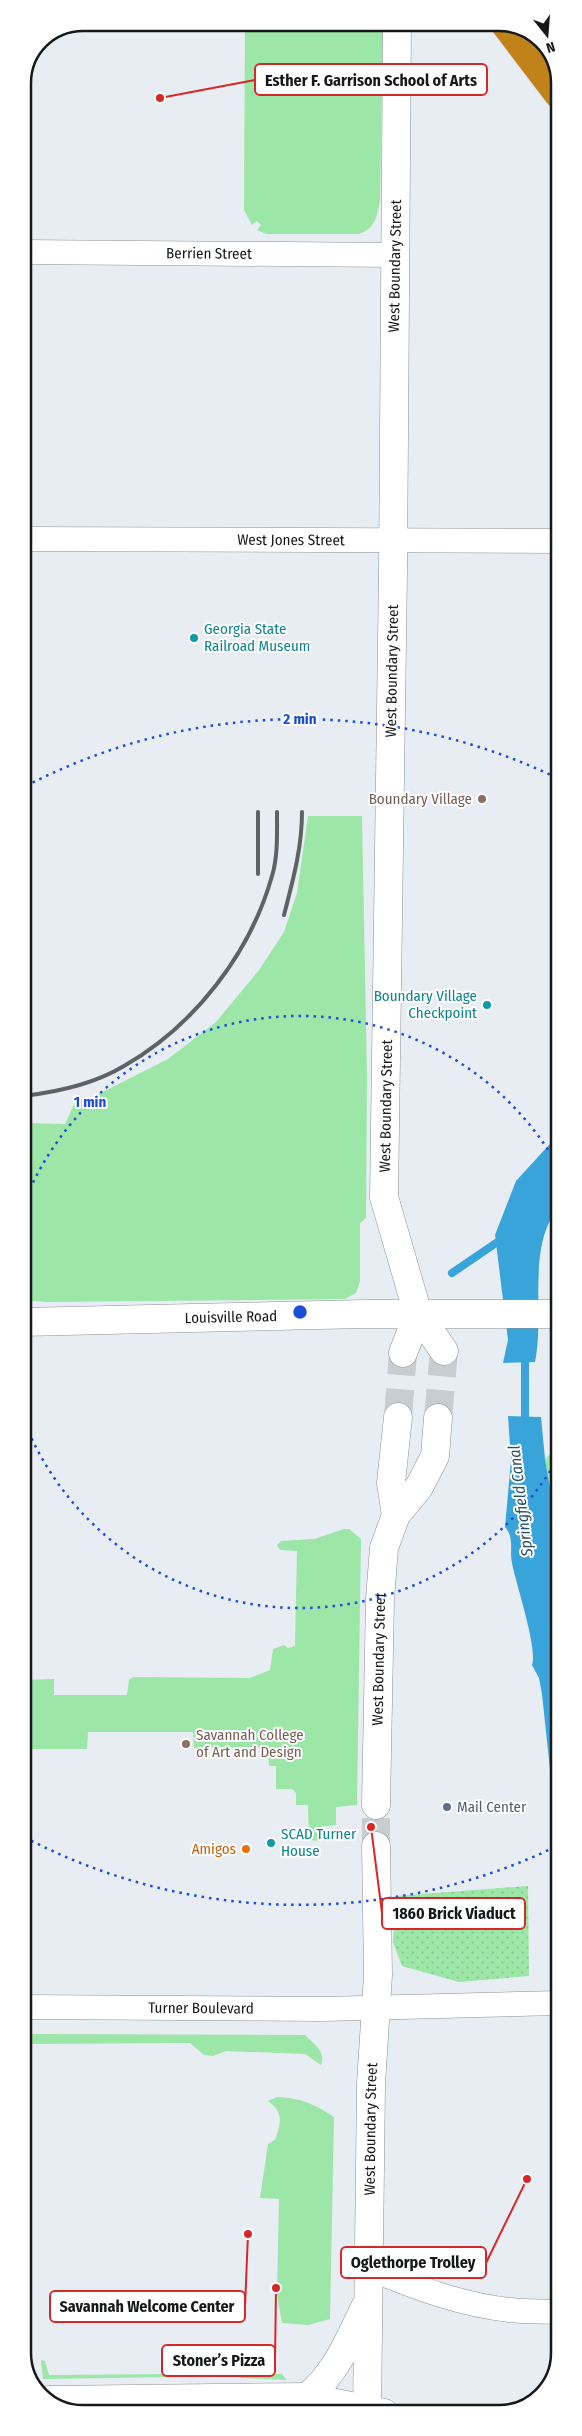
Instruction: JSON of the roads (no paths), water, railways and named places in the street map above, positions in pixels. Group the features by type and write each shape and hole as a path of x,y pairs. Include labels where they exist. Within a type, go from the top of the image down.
{"highway":[{"path":"511,33 551,85"}],"main road":[{"name":"West Boundary Street","path":"397,31 384,1198 418,1314 444,1351"},
{"name":"Louisville Road","path":"31,1322 418,1314 550,1314"},
{"path":"403,1353 418,1314"},
{"name":"West Boundary Street","path":"396,1515 391,1483 398,1417"},
{"name":"West Boundary Street","path":"376,1805 380,1587 384,1548 396,1515 419,1487 435,1456 438,1418"},
{"name":"West Boundary Street","path":"373,2405 369,2297 371,2084 377,2008 376,1846"},
{"path":"307,2397 324,2383 334,2370 369,2297"},
{"path":"61,2400 307,2397 345,2405"}],"street":[{"name":"Berrien Street","path":"31,252 395,255"},
{"name":"West Jones Street","path":"31,539 551,541"},
{"name":"Turner Boulevard","path":"31,2006 377,2008 551,2003"},
{"path":"370,2269 424,2290 462,2301 510,2310 551,2312"}],"water":[{"path":"551,1143 551,1220 543,1241 540,1261 538,1281 538,1343 535,1362 503,1363 508,1340 495,1235 516,1181"},
{"path":"508,1416 541,1417 551,1494 551,1779 542,1694 539,1678 532,1665 532,1645 511,1558 511,1540 505,1527 511,1460"}],"waterway":[{"path":"452,1273 496,1243"},
{"name":"Springfield Canal","path":"525,1354 525,1425"}],"tunnel":[{"path":"438,1418 444,1351"},
{"path":"398,1417 403,1353"},
{"path":"376,1805 376,1846"}],"railway":[{"path":"258,812 258,874"},
{"path":"31,1095 88,1082 124,1066 150,1050 196,1009 234,960 262,905 275,861 277,812"},
{"path":"284,915 299,851 302,812"}],"place":[{"name":"Esther F. Garrison School of Arts","path":"160,98"},
{"name":"Georgia State Railroad Museum","path":"194,638"},
{"name":"Boundary Village","path":"482,799"},
{"name":"Boundary Village Checkpoint","path":"487,1005"},
{"name":"Savannah College of Art and Design","path":"186,1744"},
{"name":"Mail Center","path":"447,1807"},
{"name":"1860 Brick Viaduct","path":"371,1827"},
{"name":"SCAD Turner House","path":"271,1843"},
{"name":"Amigos","path":"246,1849"},
{"name":"Oglethorpe Trolley","path":"527,2179"},
{"name":"Savannah Welcome Center","path":"248,2234"},
{"name":"Stoner’s Pizza","path":"276,2288"}]}
